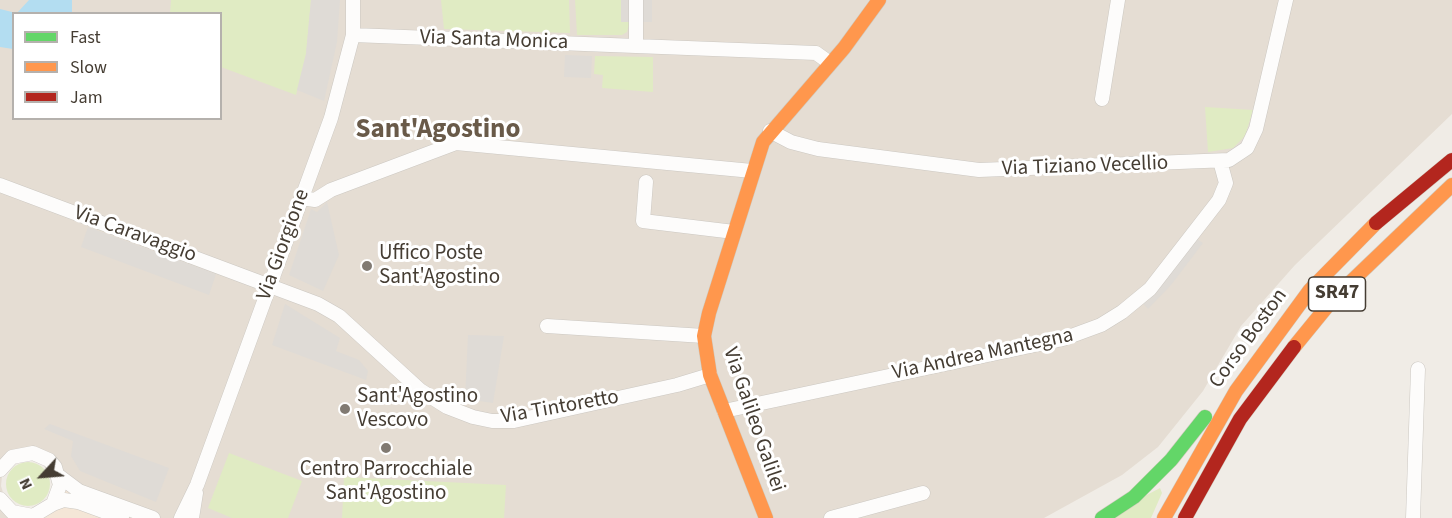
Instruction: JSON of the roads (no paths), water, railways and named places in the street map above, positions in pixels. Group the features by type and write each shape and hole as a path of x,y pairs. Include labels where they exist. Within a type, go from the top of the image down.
{"main road":[{"name":"Via Galileo Galilei","path":"766,518 710,375 705,355 704,336 752,171 770,131 830,63 879,0"},
{"name":"Corso Boston","path":"1164,518 1236,391 1310,290 1376,223 1452,160"},
{"name":"Corso Boston","path":"1185,518 1240,419 1284,359 1334,298 1452,185"},
{"name":"SR47","path":"1102,518 1134,497 1171,460 1270,332 1310,290"}],"street":[{"name":"Via Giorgione","path":"168,518 189,516 197,485 331,117 353,35 353,0"},
{"path":"636,0 636,46"},
{"path":"1102,99 1118,0"},
{"name":"Via Tiziano Vecellio","path":"770,131 791,142 818,149 979,170 1220,161 1236,158 1251,142 1286,0"},
{"name":"Via Santa Monica","path":"353,35 816,53 830,63"},
{"path":"301,198 315,201 331,190 456,144 752,171"},
{"name":"Via Andrea Mantegna","path":"724,411 1063,339 1101,325 1131,306 1150,289 1220,200 1226,183 1220,161"},
{"path":"646,182 643,221 734,232"},
{"name":"Via Caravaggio","path":"0,185 270,284"},
{"name":"Via Tintoretto","path":"270,284 318,304 339,316 431,398 459,412 492,421 513,421 676,385 710,375"},
{"path":"547,326 704,336"},
{"path":"1413,518 1418,369"},
{"path":"0,470 6,457 24,453 41,455 55,467 59,476 58,495 53,504 48,510 32,517 16,514 1,501"},
{"path":"59,476 79,491 153,518"},
{"path":"831,518 923,493"},
{"path":"53,504 64,500 78,502 122,518"},
{"path":"1,501 5,518"}],"water":[{"path":"29,0 72,0 72,12 18,12"},
{"path":"0,9 12,12 12,49 0,47"}],"place":[{"name":"Uffico Poste Sant'Agostino","path":"367,266"},
{"name":"Sant'Agostino Vescovo","path":"345,409"},
{"name":"Centro Parrocchiale Sant'Agostino","path":"386,448"}],"district":[{"name":"Sant'Agostino","path":"438,131"}]}
